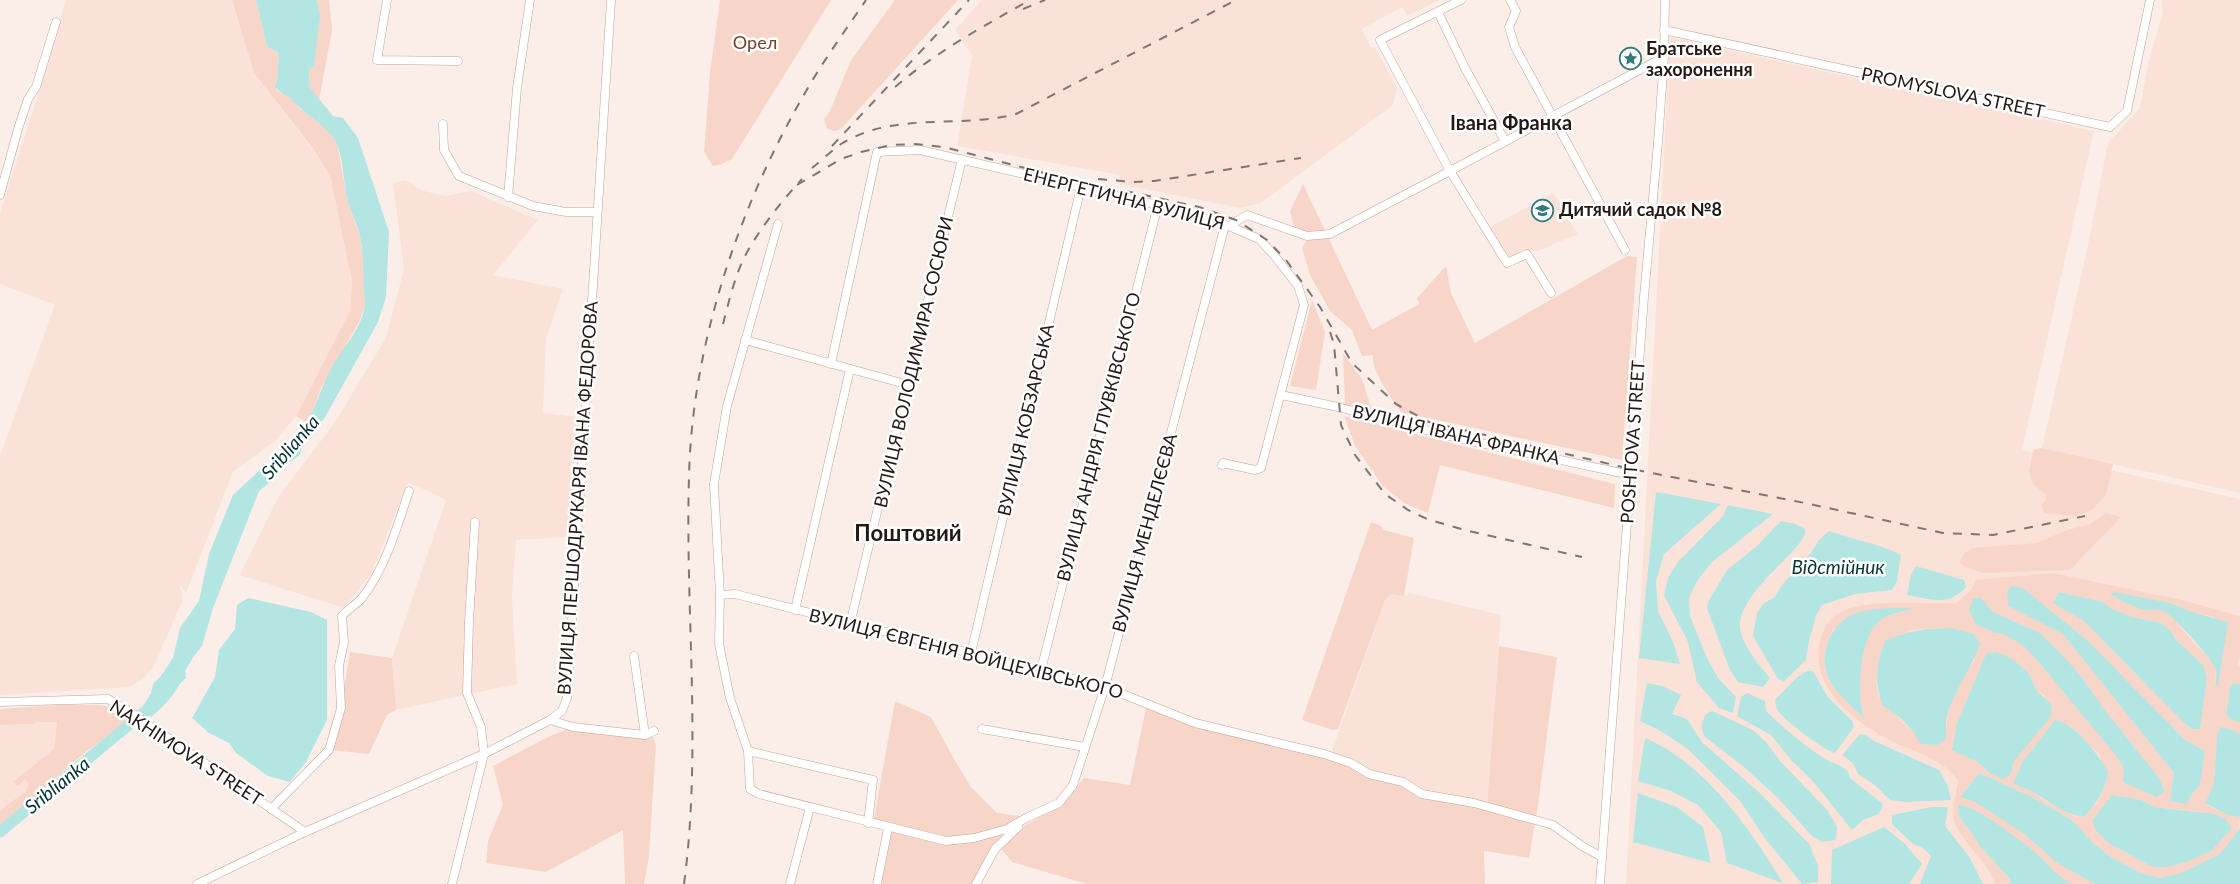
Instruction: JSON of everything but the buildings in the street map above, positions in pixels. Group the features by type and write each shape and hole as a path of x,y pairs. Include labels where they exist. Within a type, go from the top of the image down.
{"street":[{"path":"387,0 377,60 458,61"},
{"path":"508,197 517,88 530,0"},
{"name":"ВУЛИЦЯ ПЕРШОДРУКАРЯ ІВАНА ФЕДОРОВА","path":"197,884 304,832 484,754 550,720 562,711 567,698 611,0"},
{"path":"1461,0 1380,40 1450,171 1507,263 1528,254 1550,293"},
{"path":"1510,0 1516,11 1509,28 1515,47 1625,250"},
{"name":"POSHTOVA STREET","path":"1600,884 1664,57 1665,0"},
{"name":"PROMYSLOVA STREET","path":"1664,30 2110,127 2126,110 2150,0"},
{"path":"1438,12 1506,141"},
{"path":"0,195 18,129 28,99 36,87 56,22"},
{"path":"1227,226 1248,215 1308,236 1330,234 1664,57"},
{"path":"443,124 444,150 458,176 533,206 566,212 597,212"},
{"name":"ЕНЕРГЕТИЧНА ВУЛИЦЯ","path":"831,364 877,152 920,150 1158,205 1227,226 1259,239 1290,273 1304,305 1261,468 1255,470 1224,463 1222,466"},
{"name":"ВУЛИЦЯ ВОЛОДИМИРА СОСЮРИ","path":"850,624 962,159"},
{"name":"ВУЛИЦЯ КОБЗАРСЬКА","path":"970,653 1081,187"},
{"name":"ВУЛИЦЯ АНДРІЯ ГЛУВКІВСЬКОГО","path":"1041,670 1158,205"},
{"path":"778,224 727,406 714,484 720,595 719,644 730,698 748,751 873,780 868,823"},
{"name":"ВУЛИЦЯ МЕНДЕЛЄЄВА","path":"748,751 750,789 759,794 868,823 946,841 974,838 1007,829 1058,803 1072,785 1105,687 1227,226"},
{"path":"745,340 909,385"},
{"path":"794,610 850,369"},
{"name":"ВУЛИЦЯ ІВАНА ФРАНКА","path":"1281,395 1338,407 1457,438 1631,475"},
{"path":"271,809 329,750 341,708 339,666 344,642 342,616 361,600 381,566 397,529 409,491"},
{"path":"452,884 484,754 481,728 467,693 475,522"},
{"name":"ВУЛИЦЯ ЄВГЕНІЯ ВОЙЦЕХІВСЬКОГО","path":"720,595 735,594 1105,687 1195,723 1333,757 1350,763 1369,774 1403,782 1422,794 1474,802 1553,825 1602,857"},
{"path":"634,656 645,735"},
{"name":"NAKHIMOVA STREET","path":"0,702 108,699 132,713 304,832"},
{"path":"550,720 574,727 645,735 654,731"},
{"path":"982,730 1085,747"},
{"path":"790,884 810,807"},
{"path":"976,884 995,850 1028,817"},
{"path":"877,884 888,828"}],"shaded area":[{"path":"66,0 232,0 254,73 312,148 330,176 352,281 350,311 296,416 275,441 233,472 186,593 180,585 182,602 153,668 144,678 129,687 0,695 0,456 55,305 0,284 0,213"},
{"path":"982,0 1440,0 1407,16 1402,7 1362,29 1371,48 1375,47 1397,88 1393,105 1261,203 1240,208 1119,184 1120,175 957,146 972,56 955,30"},
{"path":"2162,0 2240,0 2240,493 2042,448 2086,255 2108,143 2140,108 2148,64 2163,12"},
{"path":"1670,37 2094,131 2022,450 2240,499 2240,884 1626,884"},
{"path":"406,180 424,191 445,196 471,191 538,220 493,275 563,289 546,339 543,413 577,417 569,537 516,540 512,598 517,684 396,710 392,658 446,500 408,482 371,574 344,608 240,575 278,497 333,425 386,338 404,269 393,183"},
{"name":"Дитячий садок №8","path":"1554,193 1578,234 1538,251 1525,250 1510,258 1490,227"},
{"path":"1410,593 1501,615 1487,806 1453,800 1381,777 1331,754 1385,600 1390,594 1404,596"},
{"path":"36,722 57,722 54,749 14,782 25,779 28,783 26,792 6,805 0,812 0,725 34,724"}],"green space":[{"path":"232,0 256,0 267,47 279,53 276,89 292,98 298,107 326,128 337,143 348,203 360,237 365,269 364,291 366,304 359,322 320,390 314,408 306,422 296,416 350,311 352,281 330,176 312,147 254,73"},
{"path":"317,0 329,0 332,30 319,100 310,88 309,70 314,66"},
{"name":"Орел","path":"720,0 831,0 732,159 713,166 704,152 710,73"},
{"path":"895,0 958,0 841,129 835,131 827,129 824,119 830,111 851,60"},
{"path":"1303,184 1372,330 1419,304 1417,298 1446,266 1451,293 1475,343 1627,256 1637,257 1622,460 1401,412 1375,369 1373,355 1362,356 1352,330 1330,311 1310,275 1302,248 1307,240 1307,236 1293,224 1290,211"},
{"path":"1312,300 1325,332 1316,390 1290,386"},
{"path":"1343,353 1362,379 1372,410 1345,405"},
{"path":"1344,416 1615,484 1614,508 1440,465 1428,513 1404,503 1383,486 1355,446"},
{"path":"2042,448 2113,464 2106,495 2091,511 2073,516 2044,513 2041,505 2046,499 2046,495 2033,484 2029,472 2033,450"},
{"path":"2106,513 2121,517 2070,570 1984,573 1964,567 1960,562 1964,554 1972,548 2036,543 2067,530 2088,525"},
{"path":"1371,522 1381,526 1384,530 1414,538 1404,596 1390,594 1385,600 1338,729 1333,730 1302,720"},
{"path":"2053,573 2182,600 2240,616 2240,656 2237,666 2240,667 2240,684 2233,683 2230,687 2226,710 2232,720 2240,722 2240,734 2230,729 2217,736 2214,784 2205,803 2221,812 2240,817 2239,831 2220,854 2181,873 2160,878 2143,874 2112,858 2093,843 2072,820 2032,797 1979,773 1963,793 1964,799 1975,802 2026,835 2056,862 2095,884 2071,884 2061,878 2040,856 1959,817 1980,846 2011,880 2010,884 1995,884 1986,867 1963,838 1954,821 1953,807 1958,781 1938,762 1881,735 1853,717 1831,692 1823,678 1819,663 1819,647 1825,627 1833,617 1844,610 1874,604 1956,603 1970,591 1976,580","holes":["2023,588 2088,641 2185,740 2205,751 2200,785 2193,792 2187,804 2173,782 2174,773 2063,634 2008,606 2007,591","2059,592 2103,602 2112,609 2132,617 2161,623 2169,629 2176,640 2203,665 2207,677 2200,729 2192,729 2182,721 2084,621 2053,603","2111,594 2170,603 2195,613 2214,617 2217,685 2215,685 2216,671 2212,662 2184,632 2175,617 2163,610 2147,610","1981,598 1993,612 2040,633 2084,680 2103,708 2159,778 2164,791 2124,769 2098,731 2025,646 2004,634 1995,633 1976,624","1911,608 1879,621 1872,628 1867,639 1860,680 1864,716 1848,703 1824,659 1827,643 1833,629","1950,628 1975,659 1952,702 1947,720 1947,730 1916,734 1878,696 1876,683 1880,654 1902,634 1916,629","1986,654 2029,673 2036,690 2045,696 2027,744 2014,761 1989,774 1978,762 1952,749 1957,723","2055,720 2071,726 2100,755 2106,784 2096,805 2075,817 2045,801 2030,790 2023,761","2141,800 2154,807 2197,811 2153,867 2110,844"]},
{"path":"1499,646 1557,657 1538,805 1529,858 1484,851 1485,884 1087,884 1012,862 1002,850 1002,846 1023,827 1068,799 1084,778 1130,785 1147,703 1176,716 1324,754 1369,774 1403,782 1422,794 1487,806"},
{"path":"350,652 392,658 396,710 387,715 369,754 329,750 341,708"},
{"path":"895,701 931,717 971,787 997,813 1028,817 995,849 976,884 877,884 888,828 873,824"},
{"path":"57,705 101,705 116,708 130,719 83,754 0,827 0,812 6,805 26,792 28,783 25,779 18,786 13,782 54,749 57,722 0,725 0,709"},
{"path":"573,727 653,737 656,745 649,856 644,884 625,884 623,830 546,872 486,863 488,841 503,805 493,766 550,736"}],"water":[{"path":"256,0 317,0 320,16 314,66 309,70 310,88 333,116 343,118 358,138 389,232 386,297 378,322 324,419 314,428 310,439 305,441 299,456 272,474 269,483 259,491 213,608 202,646 185,671 186,678 166,703 151,717 140,711 151,693 153,684 173,658 180,628 199,601 209,554 233,495 264,466 267,468 273,463 299,434 313,410 327,376 356,329 365,305 361,244 358,228 348,202 339,148 326,129 293,102 291,98 275,87 279,53 267,47"},
{"path":"1656,492 1721,504 1664,554 1656,581 1658,611 1673,642 1680,664 1639,658"},
{"name":"Відстійник","path":"1728,505 1773,514 1712,562 1697,581 1689,598 1690,616 1706,656 1718,678 1736,697 1733,713 1719,708 1697,682 1688,642 1664,595 1668,578 1678,562 1723,516"},
{"name":"Відстійник","path":"1781,521 1795,524 1805,529 1803,537 1796,548 1758,588 1747,603 1741,618 1743,639 1753,657 1770,678 1763,687 1738,682 1730,670 1707,608 1708,602 1727,570 1756,547"},
{"name":"Відстійник","path":"1829,531 1884,547 1901,555 1897,581 1892,590 1855,594 1822,605 1816,616 1806,660 1784,681 1778,679 1753,636 1757,613 1764,603 1775,597 1782,585 1810,554 1819,540"},
{"name":"Відстійник","path":"1916,566 1964,580 1966,587 1953,597 1939,600 1907,595 1911,575"},
{"path":"2012,586 2023,588 2088,641 2185,740 2205,751 2200,785 2193,792 2187,804 2170,801 2174,773 2063,634 2008,606 2007,591"},
{"path":"2059,592 2103,602 2112,609 2132,617 2161,623 2169,629 2176,640 2203,665 2207,677 2200,729 2192,729 2182,721 2084,621 2053,603"},
{"path":"2114,592 2170,603 2195,613 2228,622 2218,685 2215,686 2216,670 2208,657 2170,615 2160,610 2146,610 2132,606 2110,594"},
{"path":"248,598 311,612 327,620 327,720 306,762 290,782 268,776 236,753 229,743 209,733 192,718 215,677 219,650 235,629 237,605"},
{"path":"1973,598 1981,598 1993,612 2040,633 2064,657 2084,680 2103,708 2159,778 2165,791 2156,797 2123,782 2124,769 2118,758 2038,661 2024,646 2004,634 1995,633 1976,624 1969,611"},
{"name":"Відстійник","path":"1913,608 1885,617 1877,623 1866,642 1860,682 1864,718 1841,696 1830,681 1826,671 1825,660 1829,640 1841,623 1849,616 1859,612 1879,609"},
{"path":"1950,628 1974,634 1980,644 1950,706 1946,719 1945,740 1937,745 1921,744 1905,723 1883,706 1877,682 1880,657 1885,641 1902,634 1917,631"},
{"path":"1996,652 2012,659 2029,673 2036,690 2052,705 2050,718 2014,761 2010,775 2003,779 1989,773 1978,762 1952,750 1957,723 1986,654"},
{"path":"1807,671 1813,671 1827,696 1852,721 1854,727 1835,753 1805,735 1777,709 1775,700 1796,678"},
{"path":"1647,683 1662,686 1681,695 1672,714 1687,719 1702,742 1762,795 1810,845 1818,866 1818,882 1802,884 1764,837 1741,802 1688,749 1659,730 1640,721"},
{"path":"2233,683 2240,684 2240,722 2232,720 2226,714 2230,687"},
{"path":"1747,693 1765,701 1766,711 1807,746 1824,758 1846,769 1850,778 1883,804 1879,814 1863,820 1852,830 1812,780 1792,761 1771,735 1737,716 1741,697"},
{"path":"1712,711 1753,730 1766,742 1780,761 1828,811 1837,827 1836,840 1822,842 1812,836 1777,797 1744,767 1705,737 1701,727 1705,715"},
{"path":"2055,720 2063,722 2078,733 2093,749 2108,772 2100,796 2085,816 2078,816 2064,811 2031,791 2013,783 2023,761"},
{"path":"2220,727 2240,734 2240,817 2228,815 2205,803 2214,784 2217,736"},
{"path":"1860,734 1866,735 1874,741 1939,770 1948,786 1951,800 1906,802 1890,800 1875,785 1858,774 1853,763 1842,755"},
{"path":"1645,738 1667,749 1706,781 1741,820 1783,883 1727,863 1721,832 1698,805 1671,791 1638,781"},
{"path":"1979,773 2032,797 2072,820 2093,843 2112,858 2143,874 2160,878 2181,873 2220,854 2240,828 2240,884 2095,884 2056,862 2026,835 1975,802 1960,797"},
{"path":"1638,793 1677,807 1703,827 1711,863 1633,842"},
{"path":"2112,795 2141,800 2154,807 2215,814 2226,820 2232,828 2211,851 2189,861 2168,867 2153,867 2110,844 2097,832 2092,821"},
{"path":"1958,805 1976,811 1999,825 2032,850 2071,884 2010,884 2011,880 1980,846 1959,817"},
{"path":"1932,807 1948,807 1945,826 1970,858 1983,884 1920,884 1931,856 1923,848 1913,844 1892,824 1892,815"},
{"path":"1884,827 1904,843 1922,864 1909,884 1831,884 1832,850"}],"waterway":[{"name":"Sriblianka","path":"0,832 154,704"}],"railway":[{"path":"684,884 692,782 689,476 692,427 699,377 723,278 759,182 812,81 866,0"},
{"path":"832,146 969,0"},
{"path":"895,87 943,51 1030,0"},
{"path":"1023,9 1045,0"},
{"path":"812,168 841,144 861,134 883,128 905,124 972,120 1016,114 1236,0"},
{"path":"797,185 841,159 861,152 891,145 915,144 944,147 1048,174 1199,207 1236,220 1267,240 1286,260 1320,307 1352,363 1396,404 1429,422 1631,469 1805,503 1943,533 1993,535 2085,516"},
{"path":"1098,179 1134,182 1154,181 1301,158"},
{"path":"723,324 735,279 746,254 772,215 802,179"},
{"path":"1330,332 1334,344 1341,425 1355,455 1385,494 1408,510 1427,519 1465,530 1582,557"}],"place":[{"name":"Братське захоронення","path":"1630,59"},
{"name":"Дитячий садок №8","path":"1543,210"}],"district":[{"name":"Івана Франка","path":"1511,123"},
{"name":"Поштовий","path":"908,533"}]}
